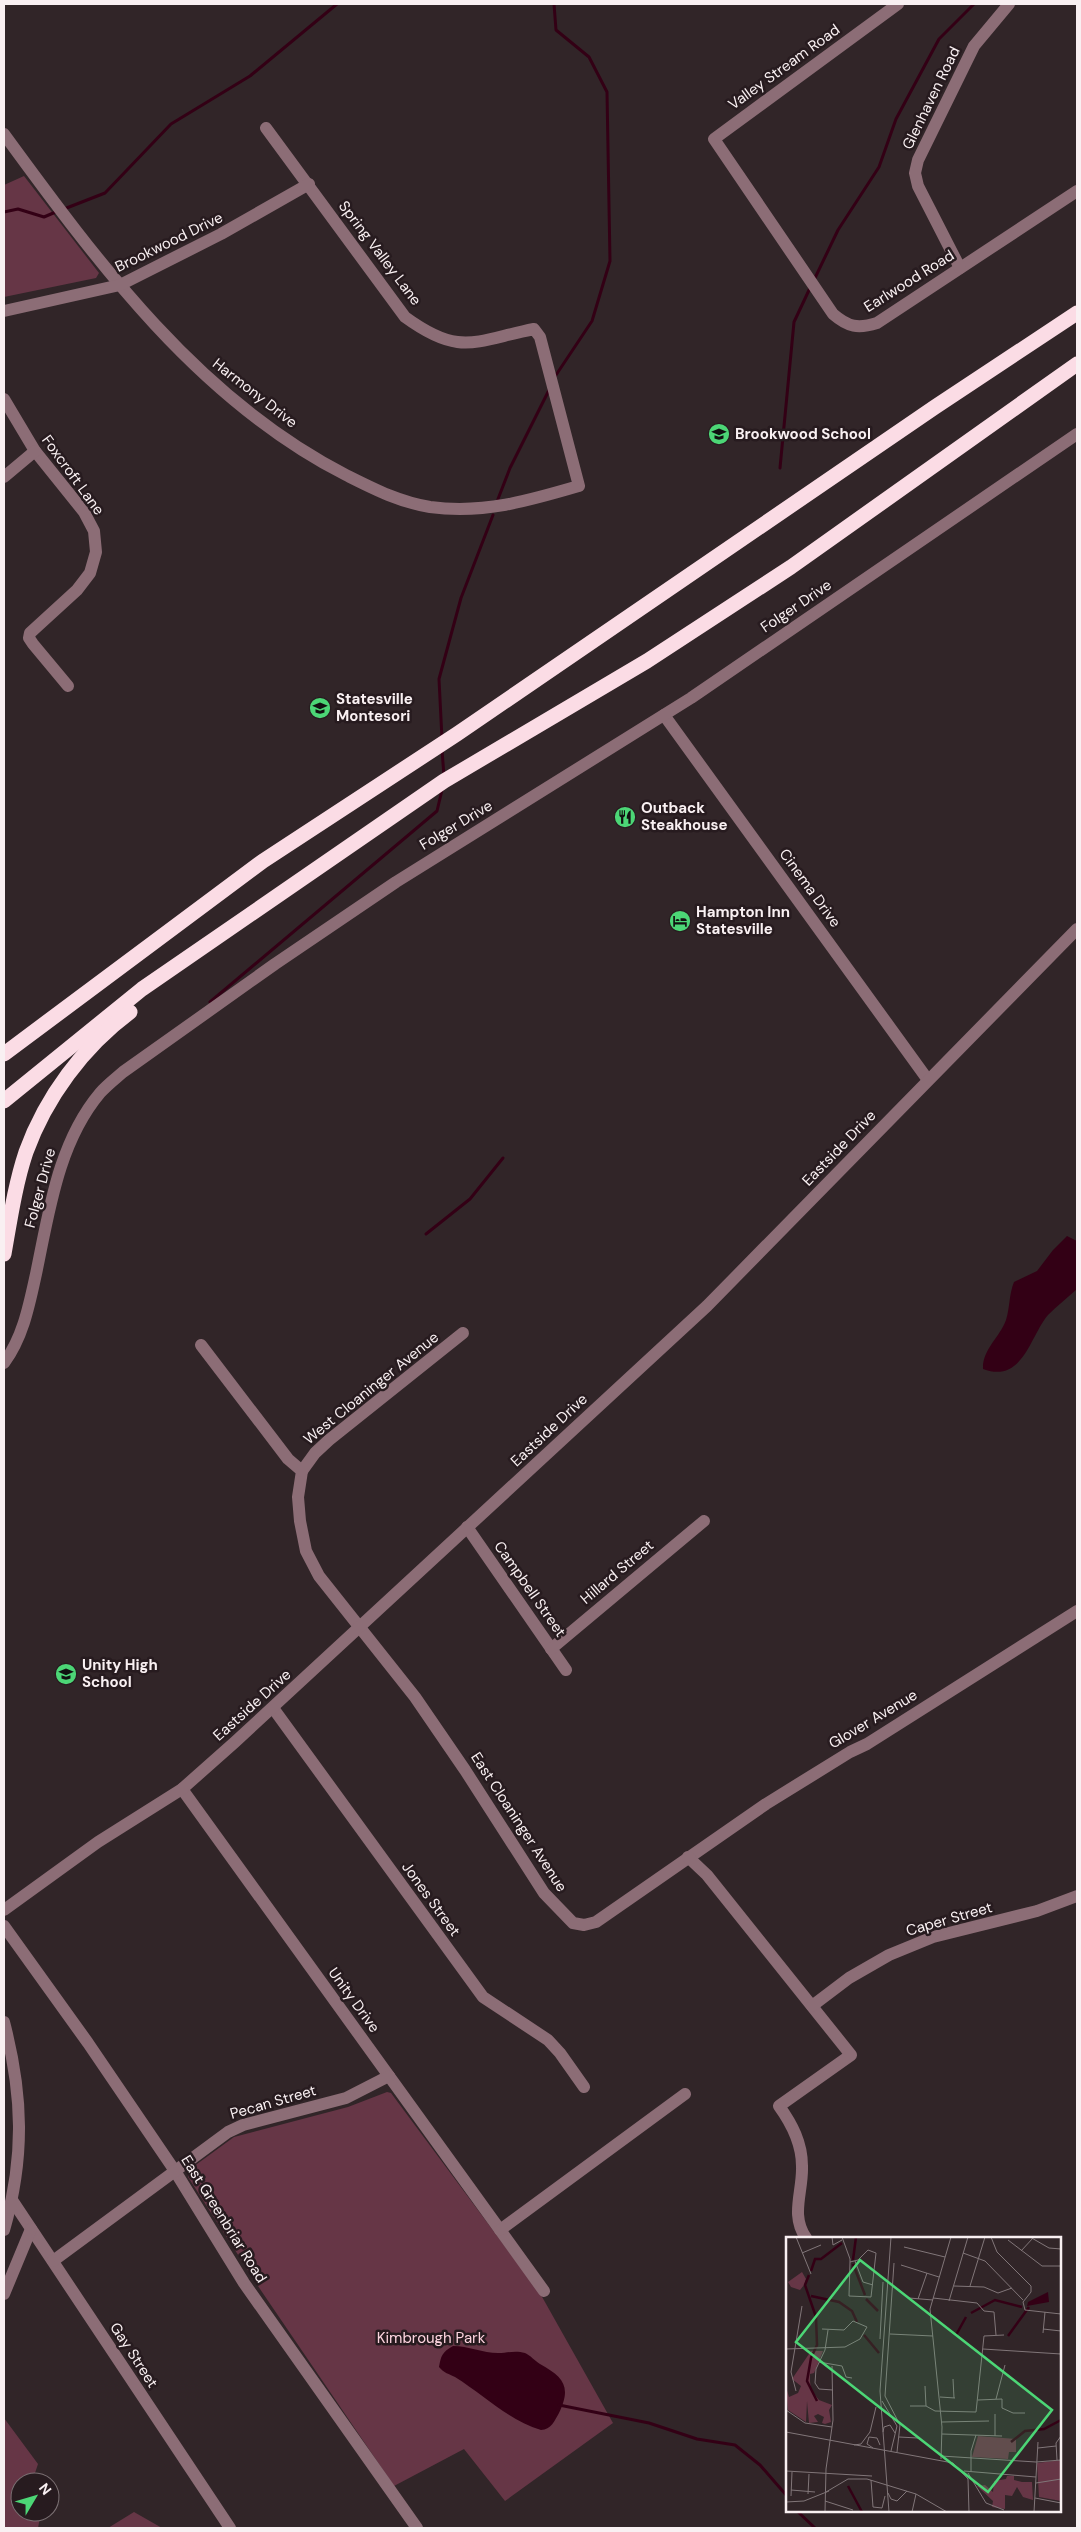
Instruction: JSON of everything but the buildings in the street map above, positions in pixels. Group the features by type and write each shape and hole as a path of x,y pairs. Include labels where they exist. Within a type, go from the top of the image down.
{"highway":[{"path":"4,1054 263,861 457,734 935,407 1077,313"},
{"path":"4,1101 142,989 444,780 648,661 791,567 1077,364"},
{"path":"4,1254 13,1202 26,1152 47,1105 76,1062 125,1015 325,863"},
{"path":"4,1064 73,1002"}],"street":[{"name":"Valley Stream Road","path":"714,139 898,4"},
{"name":"Glenhaven Road","path":"960,268 918,186 915,173 918,160 961,68 974,46 1009,4"},
{"path":"266,128 309,184"},
{"name":"Harmony Drive","path":"4,134 120,285 169,341 226,394 272,430 321,461 393,498 430,507 472,509 513,505 579,486"},
{"name":"Earlwood Road","path":"714,139 833,314 845,325 861,328 876,323 1077,191"},
{"name":"Brookwood Drive","path":"4,311 120,285 221,234 309,184"},
{"name":"Spring Valley Lane","path":"309,184 405,316 428,333 450,341 475,344 534,329 540,337 579,486"},
{"name":"Foxcroft Lane","path":"4,399 36,452 84,512 94,531 96,552 90,573 77,590 30,633 29,638 68,686"},
{"name":"Folger Drive","path":"4,1363 19,1338 26,1316 54,1188 70,1143 86,1112 101,1092 149,1052 388,888 664,715 1077,434"},
{"path":"4,477 36,452"},
{"name":"Cinema Drive","path":"664,715 928,1080"},
{"name":"Eastside Drive","path":"4,1910 98,1842 182,1789 361,1628 467,1527 707,1306 1077,929"},
{"name":"West Cloaninger Avenue","path":"302,1472 315,1453 328,1440 463,1333"},
{"path":"201,1345 288,1460 302,1472"},
{"name":"East Cloaninger Avenue","path":"302,1472 298,1497 300,1521 306,1551 319,1576 415,1697 466,1770 544,1894 573,1923 584,1925 596,1922 688,1857"},
{"name":"Hillard Street","path":"551,1649 704,1521"},
{"name":"Campbell Street","path":"467,1527 566,1670"},
{"name":"Glover Avenue","path":"688,1857 766,1804 850,1752 867,1744 1077,1611"},
{"name":"Jones Street","path":"273,1708 482,1996 548,2040 584,2087"},
{"name":"Unity Drive","path":"182,1789 544,2291"},
{"path":"688,1857 707,1875 851,2055 779,2106 792,2124 800,2145 802,2167 796,2210 801,2232 805,2237"},
{"name":"Caper Street","path":"812,2006 849,1978 890,1954 933,1937 1037,1911 1077,1896"},
{"name":"East Greenbriar Road","path":"4,1926 88,2043 175,2171 244,2283 417,2528"},
{"path":"4,2022 14,2062 19,2108 19,2154 12,2200 4,2230"},
{"name":"Pecan Street","path":"52,2261 228,2132 243,2125 346,2098 389,2076"},
{"path":"500,2230 685,2094"},
{"name":"Gay Street","path":"12,2200 230,2528"},
{"path":"4,2294 31,2228"}],"green space":[{"path":"24,176 99,273 96,278 4,297 4,185"},
{"name":"Kimbrough Park","path":"387,2092 391,2093 541,2295 613,2423 505,2501 464,2449 394,2486 260,2289 188,2177 190,2170 234,2137 348,2107"},
{"path":"4,2418 38,2464 35,2472 10,2472 10,2522 39,2522 38,2528 4,2528"},
{"path":"134,2512 162,2528 108,2528"}],"shaded area":[{"path":"1067,1236 1077,1241 1077,1289 1048,1315 1024,1356 1016,1364 1008,1370 997,1372 983,1369 985,1356 1006,1320 1014,1282 1037,1271 1053,1250"},
{"path":"453,2346 492,2353 525,2353 554,2373 563,2383 565,2396 559,2413 552,2424 544,2430 529,2426 507,2414 466,2384 443,2371 439,2367 441,2357 446,2350"}],"waterway":[{"path":"64,209 105,193 171,124 250,76 337,4"},
{"path":"554,4 556,30 589,57 607,92 610,261 592,321 554,378"},
{"path":"814,280 838,230 879,167 896,119 939,39 974,4"},
{"path":"4,212 18,209 44,217 58,211"},
{"path":"780,468 794,322 810,288"},
{"path":"498,499 510,468 550,388"},
{"path":"442,739 439,679 461,598 493,515"},
{"path":"442,750 444,776"},
{"path":"210,1002 437,811 442,790"},
{"path":"426,1234 470,1199 503,1158"},
{"path":"559,2405 649,2423 697,2439 735,2445 760,2465 786,2495"},
{"path":"798,2512 815,2528"}],"place":[{"name":"Brookwood School","path":"719,434"},
{"name":"Statesville Montesori","path":"320,708"},
{"name":"Outback Steakhouse","path":"625,817"},
{"name":"Hampton Inn Statesville","path":"680,921"},
{"name":"Unity High School","path":"66,1674"}]}
